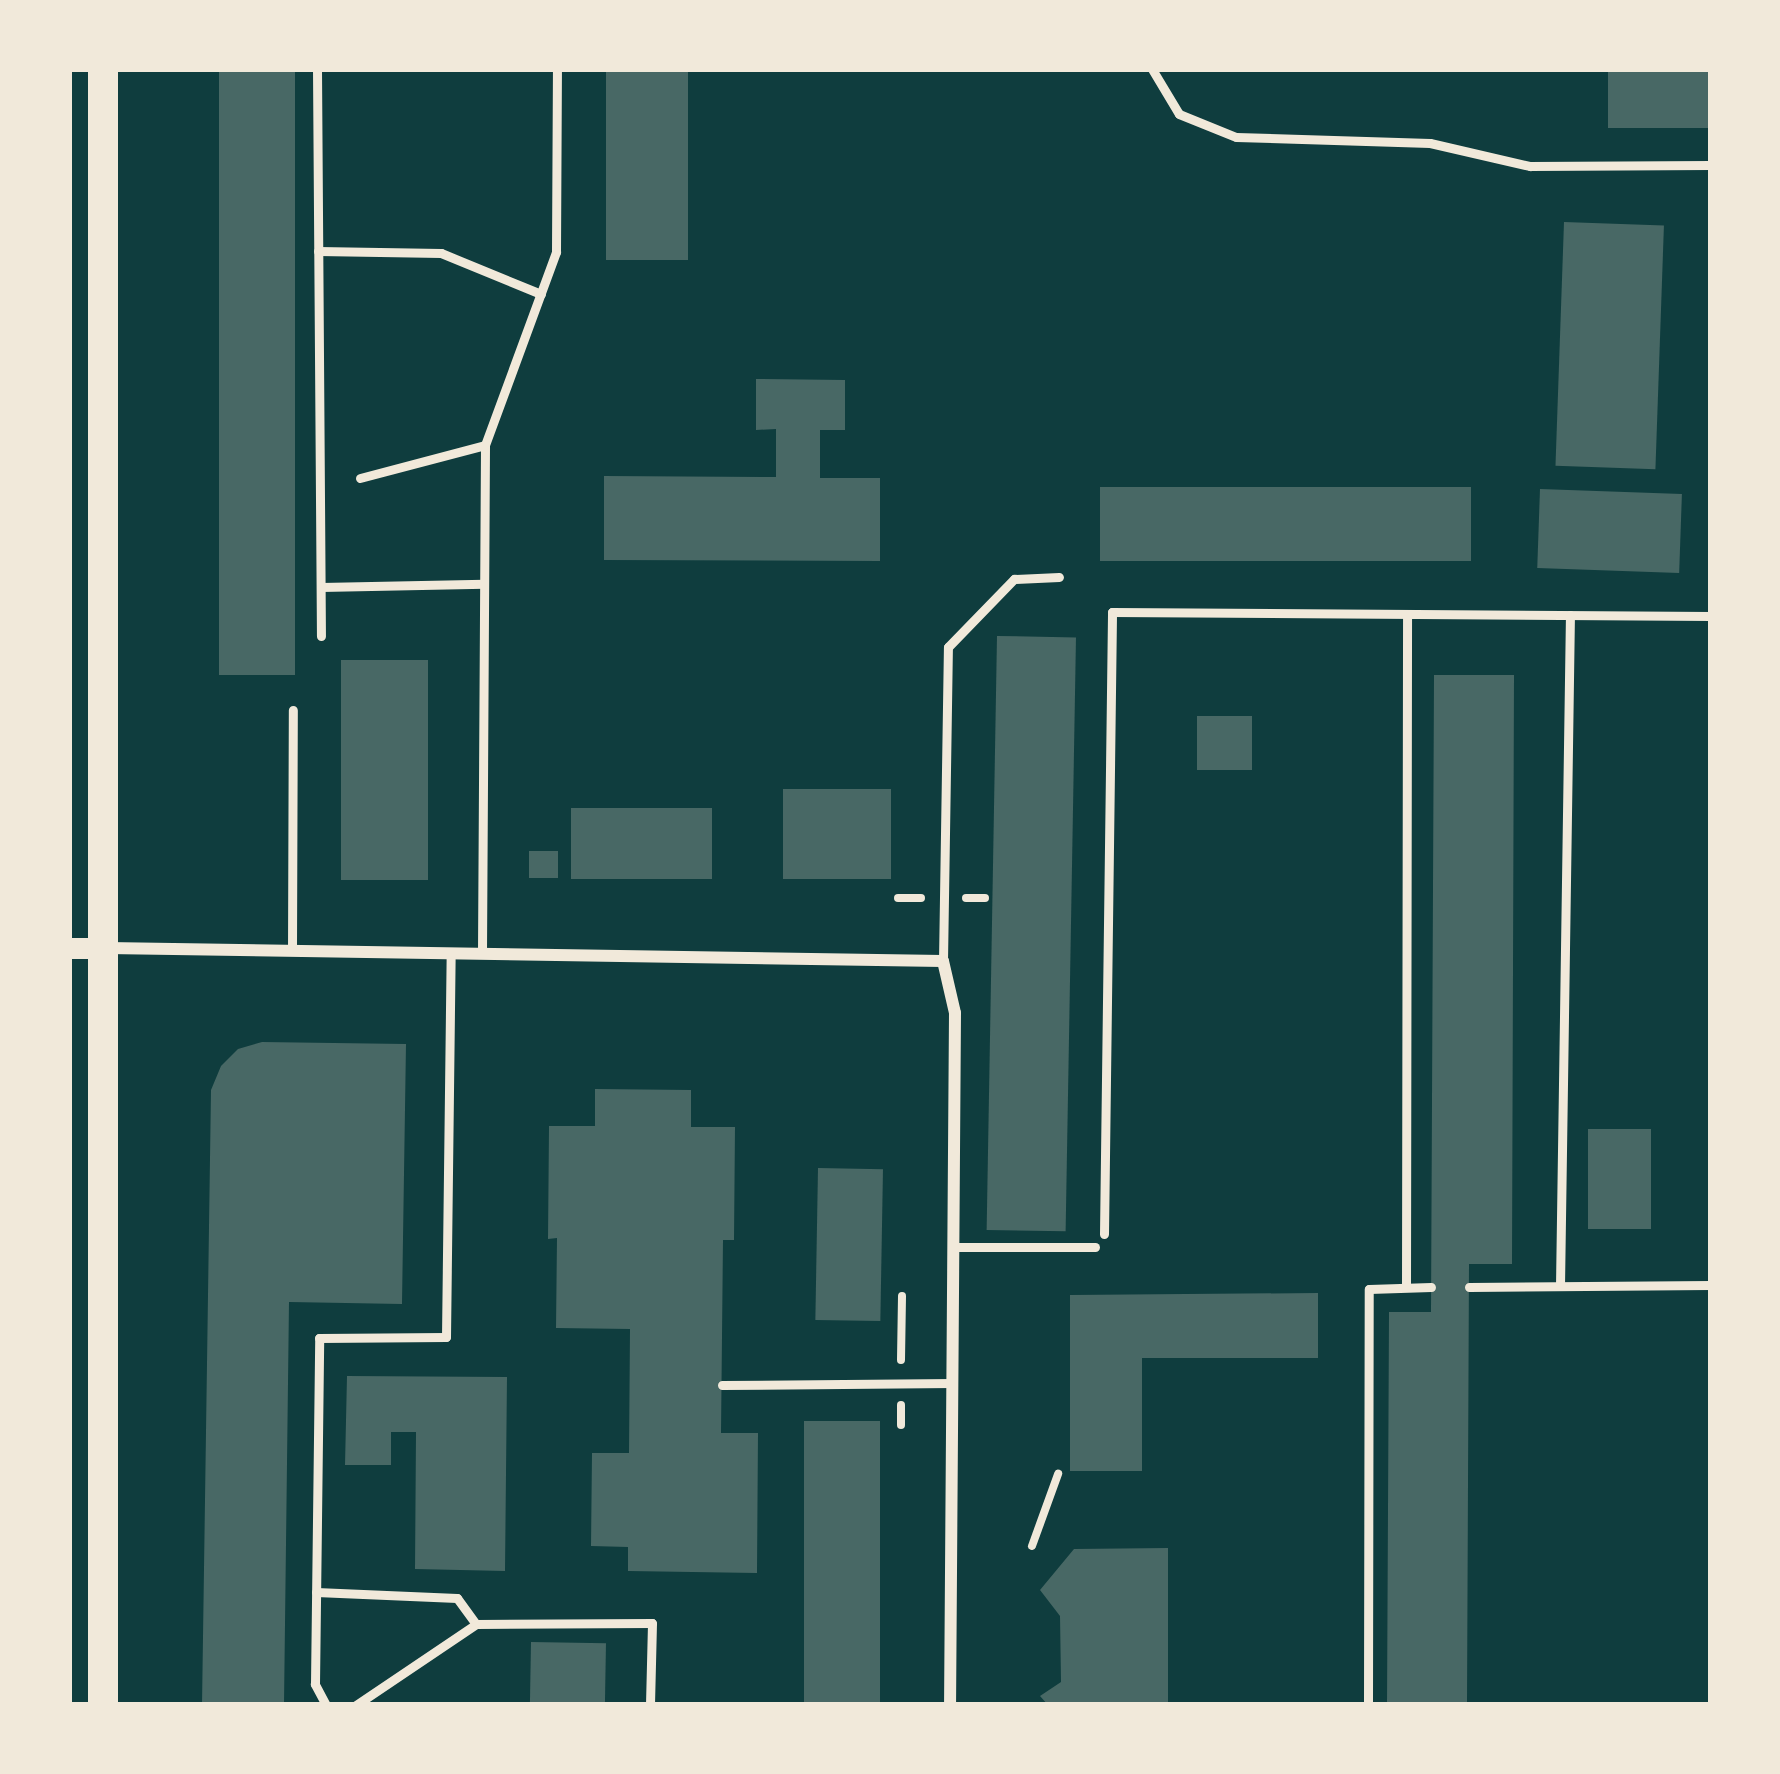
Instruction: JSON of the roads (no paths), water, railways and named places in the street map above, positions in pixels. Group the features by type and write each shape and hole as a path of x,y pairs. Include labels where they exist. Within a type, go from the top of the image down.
{"main road":[{"path":"103,69 84,948 103,1705"}],"street":[{"path":"84,948 943,961 955,1013 950,1705"}],"lane":[{"path":"317,69 321,636"},
{"path":"482,952 485,445 556,252 557,69"},
{"path":"1152,69 1179,114 1236,136 1430,143 1530,166 1711,165"},
{"path":"318,251 441,254 541,294"},
{"path":"360,478 485,445"},
{"path":"943,961 948,646 1014,579 1059,577"},
{"path":"321,587 484,584"},
{"path":"1104,1234 1112,612 1711,616"},
{"path":"1406,1287 1407,614"},
{"path":"1560,1286 1570,615"},
{"path":"292,950 293,710"},
{"path":"326,1705 315,1684 319,1338 446,1337 451,952"},
{"path":"953,1247 1095,1247"},
{"path":"1468,1287 1711,1286"},
{"path":"1368,1705 1369,1289 1431,1287"},
{"path":"722,1385 953,1382"},
{"path":"316,1592 457,1598 476,1624"},
{"path":"356,1705 476,1624 652,1623 650,1705"}]}
